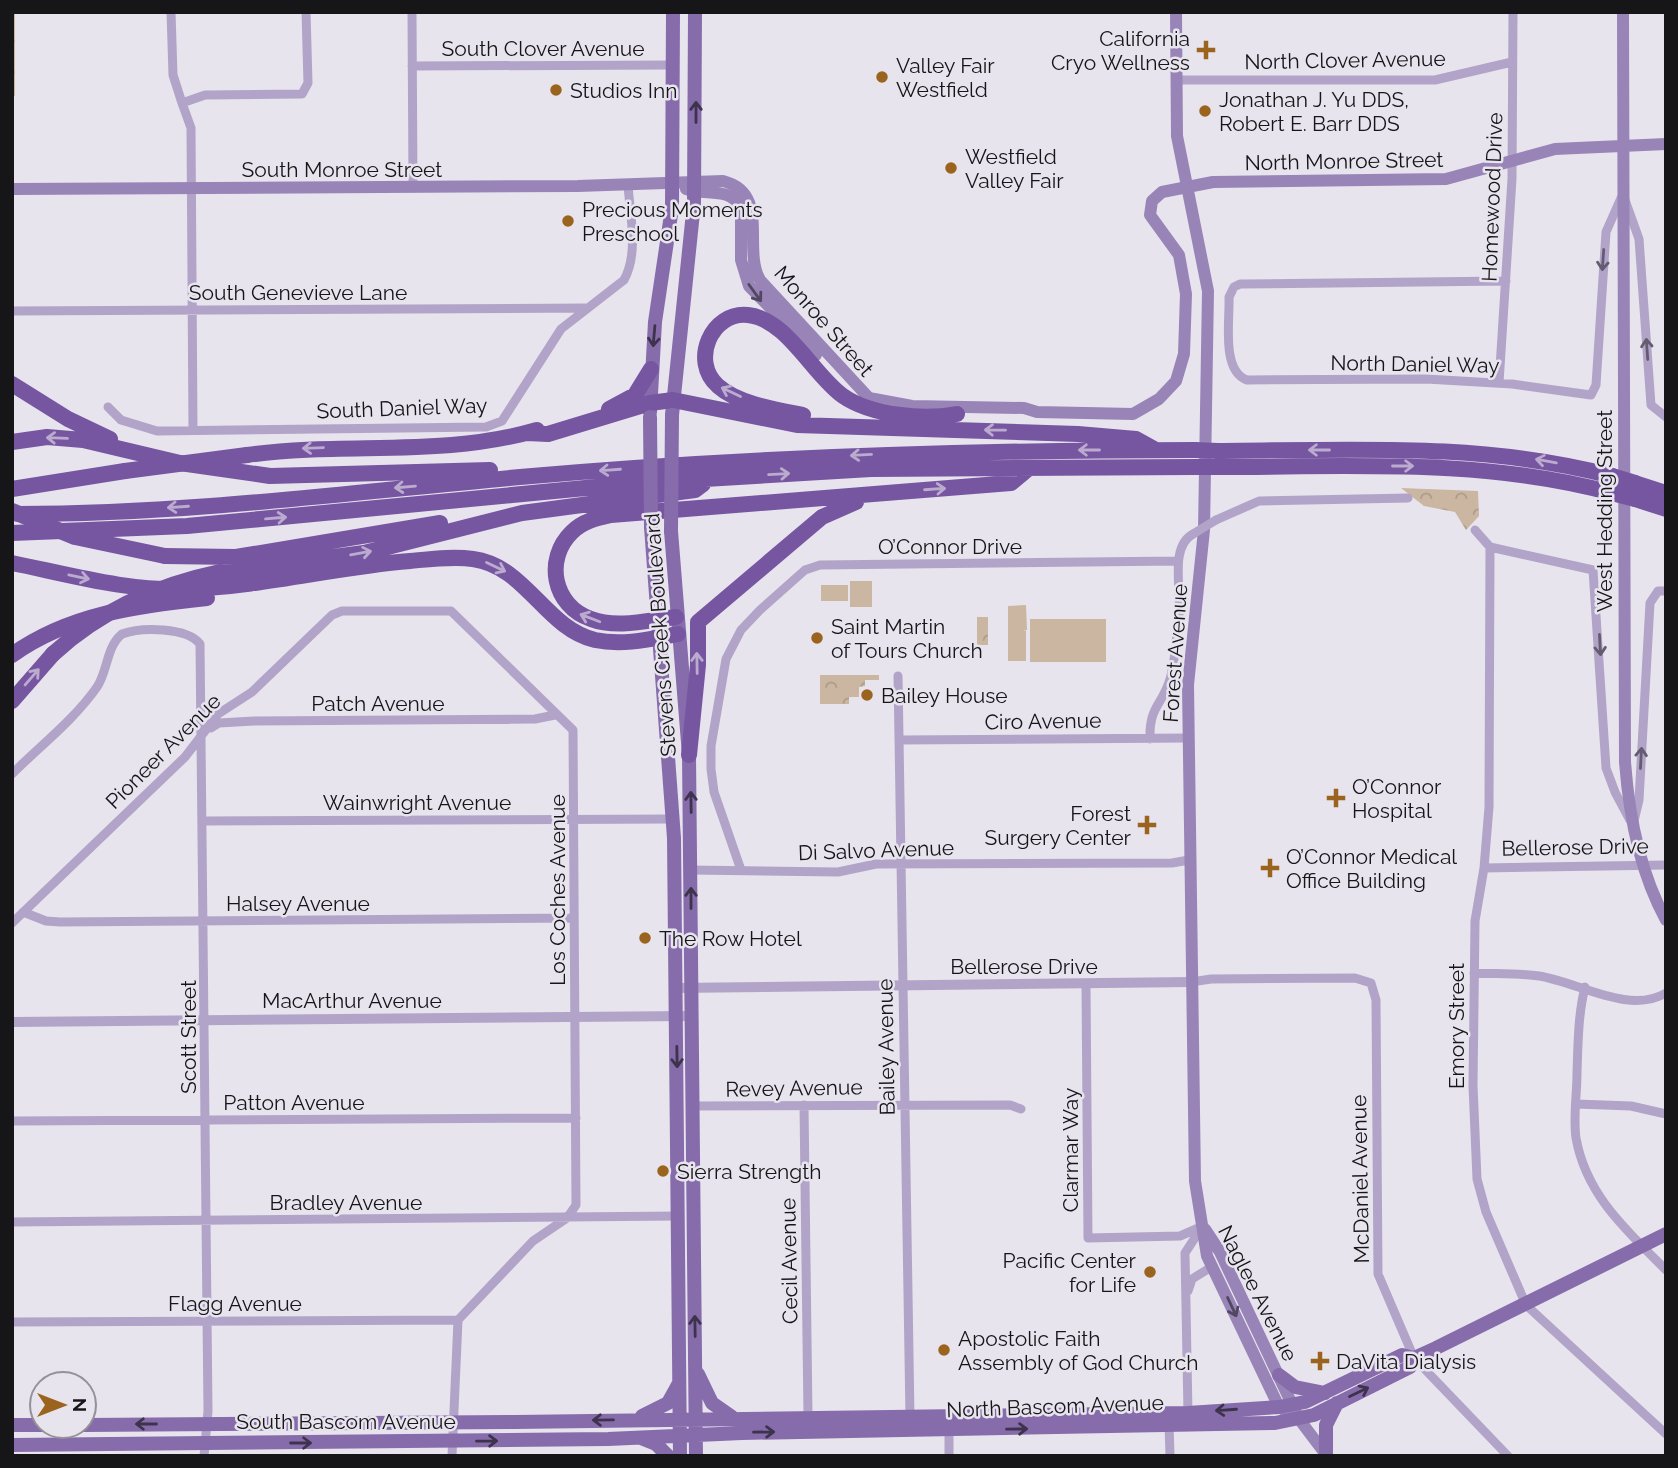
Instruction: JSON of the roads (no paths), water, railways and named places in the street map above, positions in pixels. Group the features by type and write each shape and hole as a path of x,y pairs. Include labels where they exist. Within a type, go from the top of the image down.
{"highway":[{"path":"842,426 780,411 718,386 709,374 704,356 709,338 733,317 741,314 758,316 779,329 829,384 854,402 885,412 957,414"},
{"path":"12,478 86,475 313,448 457,447 527,433 620,405 635,394 651,369"},
{"path":"12,384 68,419 148,455"},
{"path":"527,433 548,434 650,410 673,408 797,425 1078,434 1136,439 1157,450"},
{"path":"12,442 64,438 206,468 270,476 504,469 522,477"},
{"path":"12,512 188,506 522,477 867,454 970,450 1157,450 1195,459"},
{"path":"1218,459 1424,450 1500,454 1564,464 1612,476 1666,509"},
{"path":"12,533 201,525 710,478 871,469 1029,468 1195,459 1470,468 1562,480 1612,493 1666,493"},
{"path":"676,617 603,623 579,614 568,605 557,585 555,561 571,533 589,520 611,515 1011,483 1029,468"},
{"path":"12,489 86,475"},
{"path":"12,702 53,654 78,632 120,605 173,583 220,572 365,552 522,513 695,490 710,478"},
{"path":"689,755 698,665 696,628 702,617 834,509 899,492"},
{"path":"12,512 98,543 172,556 220,559 504,512 522,513"},
{"path":"12,563 103,582 173,590 430,559 475,559 495,566 521,583 557,619 581,636 610,642 678,634"},
{"path":"12,655 67,627 123,608 261,592 430,559"}],"main road":[{"name":"Stevens Creek Boulevard","path":"673,12 673,185 651,369 651,533 684,988"},
{"name":"Stevens Creek Boulevard","path":"695,12 695,186 673,408 671,531 689,755 691,870 679,1157 686,1173 695,1366 696,1456"},
{"name":"Forest Avenue","path":"1176,12 1177,136 1203,255 1208,302 1204,530 1188,685 1193,1153 1203,1226"},
{"name":"West Hedding Street","path":"1623,12 1625,762 1633,826 1642,866 1666,919"},
{"name":"North Monroe Street","path":"1188,186 1241,182 1446,179 1513,163 1555,149 1666,144"},
{"name":"Monroe Street","path":"695,186 730,183 744,192 752,210 753,258 760,280 869,398 895,405 1024,408 1037,412"},
{"name":"South Monroe Street","path":"12,189 695,186"},
{"name":"Monroe Street","path":"695,186 725,193 737,202 741,208 741,260 749,286 847,388 867,402 884,407 957,414 1133,414 1159,399 1176,381 1184,354 1187,306 1185,279 1179,255 1153,222 1149,211 1156,196 1188,186"},
{"path":"674,838 691,870"},
{"name":"Stevens Creek Boulevard","path":"680,1456 680,1380 692,1106 684,1016"},
{"name":"Naglee Avenue","path":"1203,1226 1208,1256 1213,1266 1291,1410 1326,1455"},
{"name":"Naglee Avenue","path":"1203,1226 1220,1252 1279,1376 1291,1410"},
{"name":"North Bascom Avenue","path":"680,1435 1291,1410 1331,1398 1402,1355 1414,1358 1666,1234"},
{"path":"695,1366 712,1403 733,1417"},
{"path":"1279,1376 1301,1390 1331,1398 1326,1425 1326,1455"},
{"path":"635,1420 667,1403 680,1380"},
{"name":"North Bascom Avenue","path":"696,1418 808,1416 910,1417 949,1423 1275,1423 1291,1410"},
{"name":"South Bascom Avenue","path":"98,1424 452,1423 696,1418"},
{"name":"South Bascom Avenue","path":"12,1445 205,1450 452,1449 680,1435"},
{"path":"636,1436 656,1444 668,1456"}],"street":[{"path":"171,12 173,75 191,128 194,430"},
{"path":"182,103 205,96 302,94 307,83 306,12"},
{"path":"412,12 413,188"},
{"name":"Homewood Drive","path":"1499,383 1513,163 1513,12"},
{"name":"North Clover Avenue","path":"1176,80 1435,80 1513,62"},
{"name":"South Clover Avenue","path":"412,66 673,65"},
{"name":"South Daniel Way","path":"108,407 121,420 148,428 194,430 486,427 502,421 561,329 585,308 619,285 630,268 628,186"},
{"name":"West Hedding Street","path":"1591,395 1596,385 1605,232 1622,196"},
{"name":"West Hedding Street","path":"1622,196 1639,239 1651,405 1662,416"},
{"name":"North Daniel Way","path":"1506,281 1243,284 1234,288 1229,297 1231,366 1238,376 1247,380 1426,379 1499,383 1591,395"},
{"name":"South Genevieve Lane","path":"12,311 585,308"},
{"path":"1150,739 1152,712 1171,676 1181,605 1178,561 1182,543 1216,520 1259,501 1408,498"},
{"path":"1475,530 1490,547"},
{"name":"West Hedding Street","path":"1490,547 1588,567 1596,577 1606,768 1633,826"},
{"name":"Emory Street","path":"1490,547 1489,807 1484,868 1475,921 1473,1086 1477,1179 1486,1212 1526,1305 1666,1434"},
{"name":"O’Connor Drive","path":"741,870 714,792 711,769 711,747 726,659 741,631 805,570 820,565 1178,561"},
{"name":"West Hedding Street","path":"1633,826 1639,800 1650,603 1657,592 1666,591"},
{"name":"Los Coches Avenue","path":"342,611 451,611 573,730 576,1205 567,1218"},
{"name":"Pioneer Avenue","path":"12,923 185,757 218,714 252,692 332,615 342,611"},
{"name":"Scott Street","path":"12,774 87,701 99,684 112,645 122,634 178,631 195,637 203,652 207,1221 205,1450"},
{"name":"Bailey Avenue","path":"898,676 910,1417"},
{"name":"Patch Avenue","path":"203,732 219,723 231,722 535,719 555,715"},
{"name":"Ciro Avenue","path":"899,740 1188,738"},
{"name":"Wainwright Avenue","path":"204,821 673,819"},
{"name":"Di Salvo Avenue","path":"691,870 838,872 876,864 1172,863 1189,860"},
{"name":"Bellerose Drive","path":"1484,868 1666,865"},
{"name":"Halsey Avenue","path":"23,912 46,921 60,922 574,918"},
{"path":"1474,973 1540,976 1626,1000 1652,999 1666,993"},
{"name":"Bellerose Drive","path":"684,988 1086,986 1191,982 1211,978 1355,978 1371,983"},
{"name":"McDaniel Avenue","path":"1371,983 1376,1000 1377,1268 1382,1288 1414,1358 1508,1456"},
{"name":"Clarmar Way","path":"1086,986 1088,1238 1180,1236 1203,1226"},
{"path":"1585,987 1579,1011 1576,1136 1591,1182 1641,1247 1666,1270"},
{"name":"MacArthur Avenue","path":"12,1022 684,1016"},
{"name":"Revey Avenue","path":"692,1106 904,1104 1010,1105 1021,1109"},
{"path":"1576,1104 1631,1106 1666,1114"},
{"name":"Cecil Avenue","path":"804,1105 808,1416"},
{"name":"Patton Avenue","path":"12,1121 576,1118"},
{"name":"Bradley Avenue","path":"12,1222 687,1215"},
{"path":"452,1449 458,1320 533,1241 567,1218"},
{"path":"1188,1413 1188,1293 1185,1253 1203,1226"},
{"path":"1188,1293 1192,1279 1213,1266"},
{"name":"Flagg Avenue","path":"12,1322 458,1320"},
{"path":"949,1423 949,1456"},
{"path":"1169,1424 1170,1456"}],"place":[{"name":"California Cryo Wellness","path":"1206,50"},
{"name":"Valley Fair Westfield","path":"882,77"},
{"name":"Studios Inn","path":"556,90"},
{"name":"Jonathan J. Yu DDS, Robert E. Barr DDS","path":"1205,111"},
{"name":"Westfield Valley Fair","path":"951,168"},
{"name":"Precious Moments Preschool","path":"568,221"},
{"name":"Saint Martin of Tours Church","path":"817,638"},
{"name":"Bailey House","path":"867,695"},
{"name":"O’Connor Hospital","path":"1336,798"},
{"name":"Forest Surgery Center","path":"1147,825"},
{"name":"O’Connor Medical Office Building","path":"1270,868"},
{"name":"The Row Hotel","path":"645,938"},
{"name":"Sierra Strength","path":"663,1171"},
{"name":"Pacific Center for Life","path":"1150,1272"},
{"name":"Apostolic Faith Assembly of God Church","path":"944,1350"},
{"name":"DaVita Dialysis","path":"1320,1361"}]}
